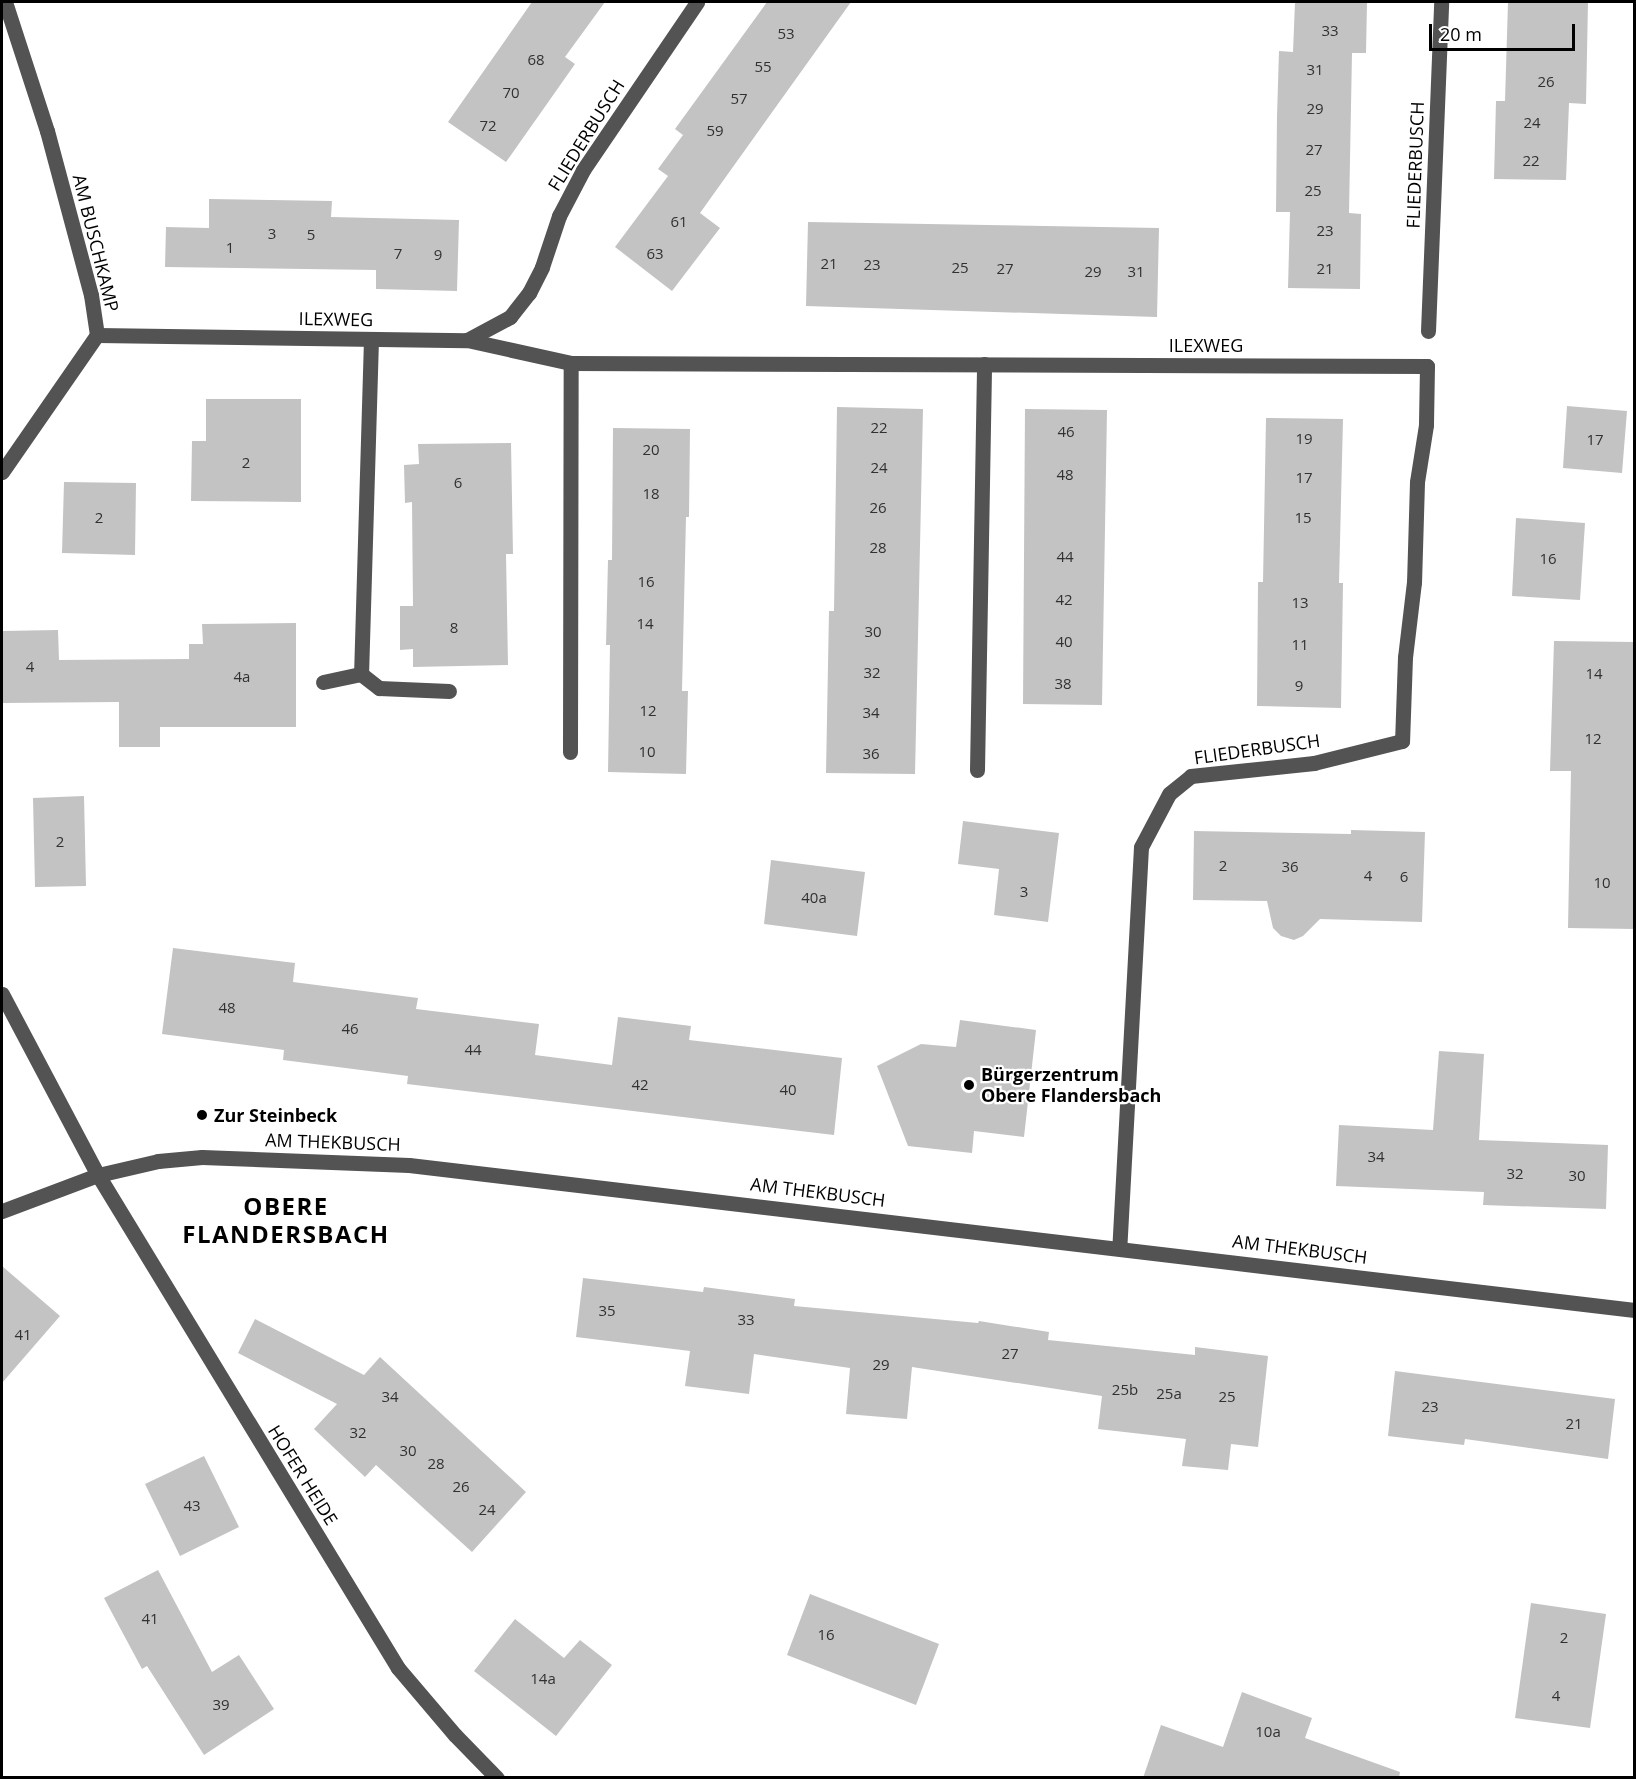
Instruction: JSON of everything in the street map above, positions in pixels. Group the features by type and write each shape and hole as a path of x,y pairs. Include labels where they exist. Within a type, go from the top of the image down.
{"street":[{"name":"AM BUSCHKAMP","path":"2,472 97,335 91,295 47,131 5,2"},
{"name":"FLIEDERBUSCH","path":"467,340 510,317 529,293 542,267 559,216 583,170 697,2"},
{"name":"FLIEDERBUSCH","path":"1428,331 1441,2"},
{"name":"ILEXWEG","path":"97,335 467,340 571,363 1427,366"},
{"path":"362,674 371,339"},
{"path":"570,752 571,363"},
{"path":"976,770 984,364"},
{"name":"FLIEDERBUSCH","path":"1119,1247 1141,847 1169,794 1191,776 1314,763 1402,741 1405,657 1414,582 1417,482 1426,425 1427,366"},
{"path":"323,682 362,674"},
{"path":"362,674 379,688 449,691"},
{"path":"2,994 98,1175"},
{"name":"AM THEKBUSCH","path":"2,1211 98,1175 158,1161 202,1157 409,1165 1119,1247 1635,1310"},
{"name":"HOFER HEIDE","path":"98,1175 398,1668 455,1735 497,1778"}],"building":[{"path":"532,2 605,2 565,57 575,64 506,162 448,122"},
{"path":"767,2 851,2 700,213 720,228 672,291 615,247 668,176 658,169 683,135 675,129"},
{"path":"1295,2 1367,2 1366,53 1352,53 1349,213 1361,214 1360,289 1288,288 1290,212 1276,212 1277,116 1279,51 1293,52"},
{"path":"1508,2 1588,2 1586,104 1569,103 1566,180 1494,179 1496,101 1505,101"},
{"path":"209,199 332,201 331,217 459,220 457,291 376,289 376,270 165,267 166,227 209,228"},
{"path":"808,222 1159,228 1157,317 806,306"},
{"path":"206,399 301,399 301,502 191,501 192,441 206,441"},
{"path":"1567,406 1627,411 1622,473 1563,468"},
{"path":"837,407 923,409 915,774 826,773 829,611 834,611"},
{"path":"1025,409 1107,410 1102,705 1023,704"},
{"path":"1266,418 1343,419 1339,583 1343,583 1341,708 1257,706 1258,582 1263,582"},
{"path":"613,428 690,429 682,691 688,691 686,774 608,772 610,645 606,645 608,560 612,560"},
{"path":"511,443 513,554 506,554 508,665 413,667 413,649 400,650 400,606 413,606 412,502 405,503 404,465 419,464 418,444"},
{"path":"64,482 136,483 135,555 62,553"},
{"path":"1516,518 1585,523 1580,600 1512,596"},
{"path":"296,623 296,727 160,727 160,747 119,747 119,702 2,703 2,631 58,630 59,660 189,659 189,644 203,644 202,624"},
{"path":"1554,641 1635,642 1635,929 1568,928 1571,771 1550,771"},
{"path":"84,796 86,886 35,887 33,798"},
{"path":"963,821 1059,833 1048,922 994,915 999,869 958,864"},
{"path":"1351,830 1425,832 1422,922 1320,919 1303,936 1294,940 1281,936 1273,928 1267,901 1193,900 1194,831 1351,834"},
{"path":"771,860 865,872 857,936 764,924"},
{"path":"173,948 295,963 293,982 418,998 416,1009 539,1024 535,1055 612,1065 618,1017 691,1026 689,1040 842,1058 834,1135 407,1084 408,1076 283,1060 284,1050 162,1034"},
{"name":"Bürgerzentrum Obere Flandersbach","path":"960,1020 1036,1030 1024,1137 974,1131 972,1153 908,1146 877,1066 921,1044 956,1047"},
{"path":"1439,1051 1484,1054 1479,1140 1608,1145 1606,1209 1483,1205 1484,1192 1336,1186 1339,1125 1433,1130"},
{"path":"2,1266 60,1316 2,1383"},
{"path":"583,1278 703,1292 704,1287 795,1299 794,1306 978,1323 979,1321 1049,1332 1048,1340 1195,1355 1195,1347 1268,1356 1258,1447 1231,1444 1228,1470 1182,1466 1186,1439 1098,1429 1102,1396 912,1367 907,1419 846,1414 850,1368 754,1354 749,1394 685,1386 690,1351 576,1337"},
{"path":"255,1319 364,1375 380,1357 526,1492 472,1552 376,1465 365,1477 314,1429 337,1404 238,1353"},
{"path":"1395,1371 1615,1399 1608,1459 1465,1439 1464,1445 1388,1436"},
{"path":"204,1456 239,1527 180,1556 145,1484"},
{"path":"158,1570 212,1672 239,1655 274,1709 204,1755 147,1666 142,1669 104,1598"},
{"path":"810,1594 939,1644 916,1705 787,1655"},
{"path":"1531,1603 1606,1614 1590,1728 1515,1718"},
{"path":"515,1619 564,1658 580,1640 612,1665 556,1736 474,1671"},
{"path":"1242,1692 1312,1718 1305,1738 1400,1772 1399,1778 1143,1778 1161,1725 1223,1747"}],"place":[{"name":"Bürgerzentrum Obere Flandersbach","path":"969,1085"},
{"name":"Zur Steinbeck","path":"202,1115"}],"district":[{"name":"OBERE FLANDERSBACH","path":"286,1220"}]}
